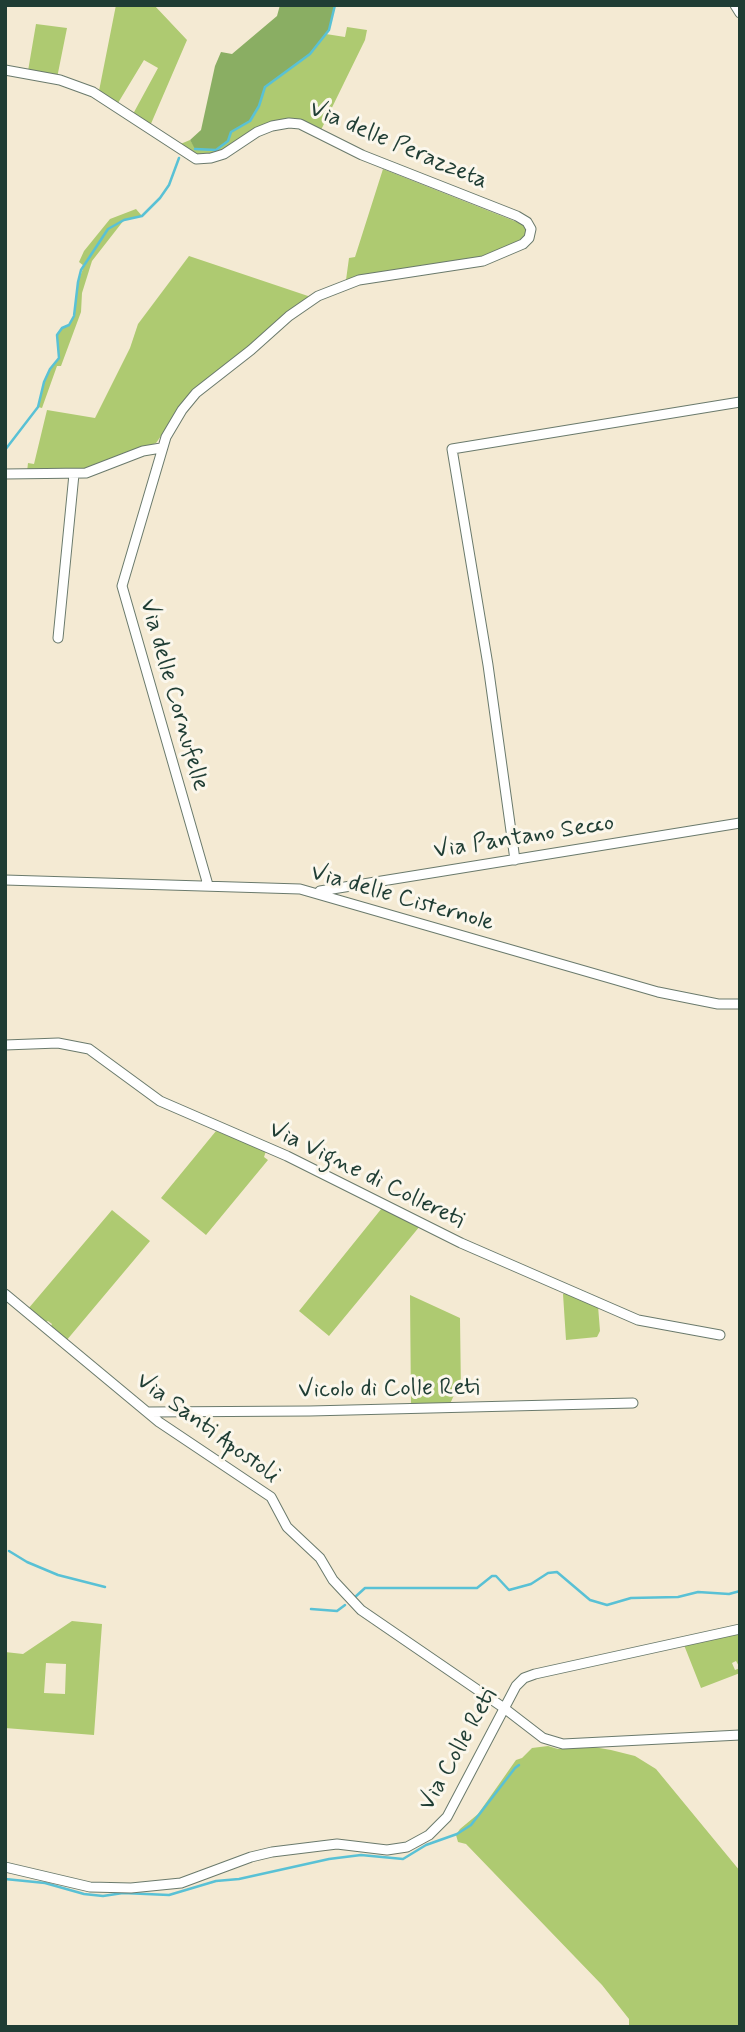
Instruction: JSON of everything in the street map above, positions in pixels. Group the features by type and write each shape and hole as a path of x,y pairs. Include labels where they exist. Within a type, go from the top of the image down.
{"street":[{"path":"735,5 740,13"},
{"name":"Via delle Perazzeta","path":"5,70 60,80 93,92 194,158 218,156 264,129 283,123 297,123 362,155 513,214"},
{"name":"Via delle Cornufelle","path":"208,886 122,586 161,448 178,415 196,393 307,303 333,289 359,280 464,265 499,255 523,244 531,234 529,225 513,214"},
{"path":"515,860 488,664 453,449 740,402"},
{"path":"5,474 74,474 94,471 149,449 161,448"},
{"path":"58,638 74,474"},
{"name":"Via Pantano Secco","path":"315,892 740,823"},
{"name":"Via delle Cisternole","path":"5,880 300,889 658,992 718,1004 740,1004"},
{"name":"Via Vigne di Collereti","path":"5,1045 58,1043 89,1049 160,1101 287,1156 461,1243 638,1321 720,1335"},
{"name":"Via Santi Apostoli","path":"5,1294 147,1412 271,1497 287,1527 320,1558 333,1580 361,1610 504,1708 543,1738 558,1744 740,1735"},
{"name":"Vicolo di Colle Reti","path":"147,1412 633,1403"},
{"name":"Via Colle Reti","path":"5,1867 94,1888 138,1888 181,1882 272,1852 337,1844 387,1850 407,1847 429,1835 447,1817 518,1684 531,1675 740,1629"}],"green space":[{"path":"116,5 154,5 187,40 150,126 133,114 158,68 144,60 118,103 99,91"},
{"path":"280,5 335,5 329,30 310,54 265,87 259,106 250,121 231,132 228,141 216,150 195,149 190,140 201,130 215,66 221,52 232,54 277,16"},
{"path":"36,24 67,28 57,78 28,71"},
{"path":"347,27 367,30 365,40 321,130 294,118 281,120 225,152 193,156 178,145 190,140 196,149 250,121 259,106 265,87 310,54 326,34 345,37"},
{"path":"383,169 522,224 527,228 525,237 519,243 473,264 411,269 356,276 346,280 349,258 355,257"},
{"path":"136,209 142,216 124,220 92,261 82,293 81,312 42,408 38,407 44,382 59,358 57,335 62,328 69,325 74,316 78,282 84,266 79,262 84,251 110,219"},
{"path":"189,256 311,297 283,316 251,348 195,388 156,443 87,472 27,472 28,463 34,464 47,410 95,418 130,348 138,324"},
{"path":"216,1131 266,1151 264,1157 268,1160 206,1235 161,1198"},
{"path":"382,1208 420,1226 329,1336 299,1311"},
{"path":"112,1210 150,1241 66,1341 50,1328 52,1324 48,1321 44,1323 28,1309"},
{"path":"563,1294 598,1306 600,1331 597,1337 566,1340"},
{"path":"410,1295 460,1318 461,1395 454,1395 450,1404 411,1405"},
{"path":"72,1621 102,1624 94,1735 5,1728 5,1652 23,1654","holes":["46,1663 66,1664 65,1694 44,1693"]},
{"path":"740,1632 740,1668 740,1673 701,1688 684,1645","holes":["736,1661 740,1668 735,1670 732,1663"]},
{"path":"548,1746 558,1749 588,1746 611,1750 635,1756 656,1769 740,1871 740,2027 629,2027 629,2019 602,1985 466,1844 458,1842 456,1835 460,1829 478,1814 516,1760 532,1748"}],"waterway":[{"path":"195,149 216,150 228,141 231,132 250,121 259,106 265,87 310,54 329,30 335,5"},
{"path":"5,450 38,407 44,382 59,358 57,335 62,328 69,325 74,316 81,270 108,229 124,220 142,216 160,198 169,185 179,158"},
{"path":"9,1551 58,1575 105,1587"},
{"path":"354,1598 365,1588 477,1588 492,1576 496,1576 509,1590 531,1584 548,1573 557,1572 590,1600 607,1605 631,1598 678,1597 698,1592 729,1594 740,1591"},
{"path":"311,1609 337,1611 345,1605"},
{"path":"5,1879 45,1883 84,1894 103,1896 123,1893 169,1895 216,1881 239,1879 329,1859 361,1855 403,1859 426,1845 457,1834 471,1825 519,1765"}]}
